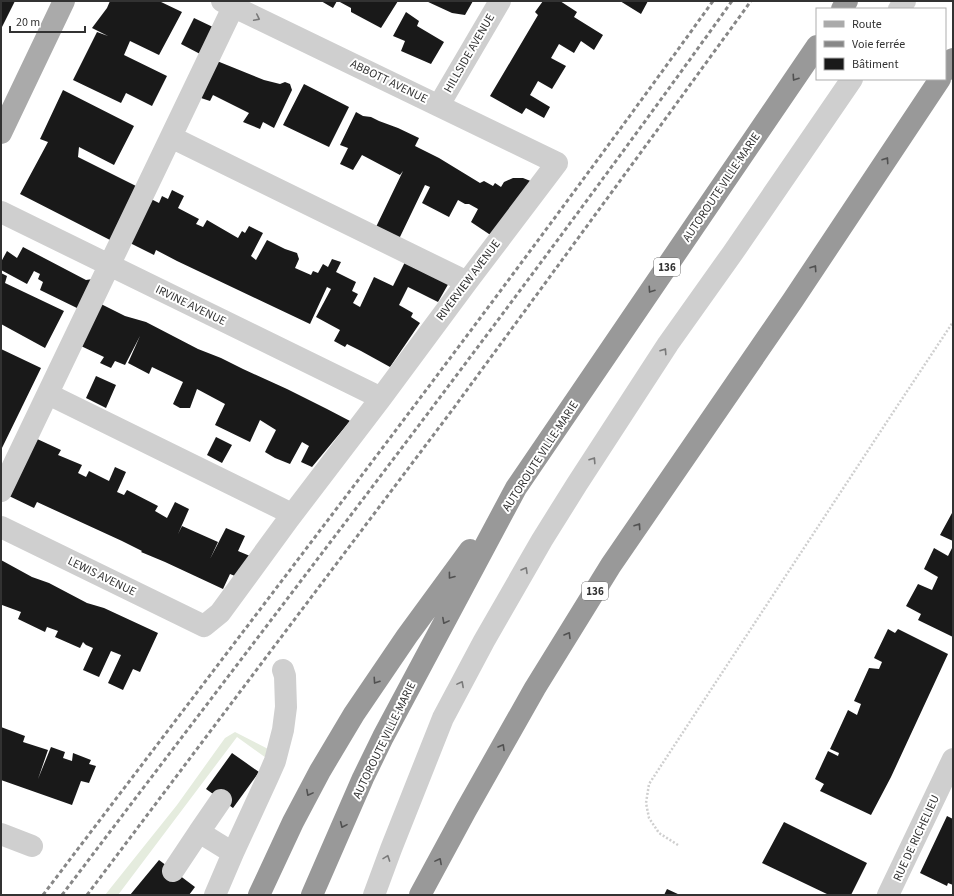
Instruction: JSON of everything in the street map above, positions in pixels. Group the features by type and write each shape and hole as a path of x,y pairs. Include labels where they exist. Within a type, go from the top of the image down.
{"highway":[{"name":"AUTOROUTE VILLE-MARIE","path":"312,895 363,778 383,737 516,488 816,47"},
{"path":"946,70 953,59"},
{"name":"136","path":"420,895 535,688 611,565 793,300 939,80"},
{"path":"259,895 293,822 320,771 354,714 406,636 516,488"}],"main road":[{"path":"1,132 64,1"}],"street":[{"name":"HILLSIDE AVENUE","path":"439,105 500,1"},
{"name":"ABBOTT AVENUE","path":"230,3 557,163"},
{"path":"1,491 171,137 230,3"},
{"path":"374,895 443,718 484,641 542,540 668,344 851,80"},
{"path":"171,137 467,282"},
{"name":"RIVERVIEW AVENUE","path":"204,626 220,613 292,514 557,163"},
{"name":"IRVINE AVENUE","path":"1,212 381,398"},
{"path":"48,394 292,514"},
{"name":"LEWIS AVENUE","path":"1,527 204,626"},
{"path":"215,895 275,761 283,730 286,707 285,676 283,670"},
{"name":"RUE DE RICHELIEU","path":"888,895 953,759"},
{"path":"173,870 221,800"},
{"path":"199,832 233,853"},
{"path":"1,834 32,846"}],"path":[{"path":"678,845 659,833 649,818 646,803 649,784 953,322"}],"shaded area":[{"path":"235,732 272,751 269,760 237,737 118,895 105,895 177,805 225,738"}],"building":[{"path":"1,1 15,1 1,29"},
{"path":"110,1 159,1 182,12 159,55 130,41 124,55 167,76 152,106 126,93 121,103 73,80 97,32 108,36 92,28 107,8"},
{"path":"321,1 337,1 333,8"},
{"path":"338,1 398,1 381,28 351,12 351,8"},
{"path":"426,1 473,1 465,15 452,13"},
{"path":"543,1 560,1 577,12 574,17 603,35 594,50 581,41 574,53 559,44 551,58 566,66 552,89 538,81 530,95 550,107 544,118 526,108 522,114 490,96 538,15 535,12"},
{"path":"620,1 648,1 641,14"},
{"path":"406,12 419,21 417,26 444,42 431,64 401,51 405,41 393,36"},
{"path":"194,18 215,28 202,55 181,44"},
{"path":"217,61 264,80 280,84 285,82 290,84 292,90 274,128 263,122 260,129 243,122 249,113 213,95 210,101 201,98"},
{"path":"304,84 349,107 329,147 283,125"},
{"path":"63,90 134,126 114,165 79,147 78,157 140,188 112,241 20,194 48,142 40,139"},
{"path":"356,112 363,116 371,117 398,128 419,138 415,146 439,158 480,183 484,181 493,186 495,183 501,187 504,182 513,178 523,178 533,182 493,234 489,234 471,222 478,209 469,204 465,204 458,200 449,217 422,203 430,187 425,185 399,239 376,227 403,171 400,175 362,155 353,170 340,164 348,148 340,145"},
{"path":"172,190 184,196 178,208 199,219 196,224 203,227 207,220 238,238 242,231 245,233 249,226 263,233 251,256 256,260 267,240 297,253 299,259 295,268 311,275 313,271 318,273 323,264 328,267 332,259 341,262 336,272 356,282 352,291 358,294 353,303 360,307 374,277 393,286 407,258 450,281 438,302 408,287 399,305 413,313 411,317 420,323 390,367 347,344 345,347 334,341 340,330 316,317 331,289 327,287 310,324 156,250 154,255 130,243 151,199 159,203 162,196 168,199"},
{"path":"23,247 86,280 93,279 79,309 40,290 43,282 38,279 40,274 34,271 27,284 1,270 1,262 7,251 17,258"},
{"path":"1,273 7,276 5,283 64,311 45,348 1,324"},
{"path":"101,304 125,316 146,322 198,349 221,358 287,389 350,421 312,467 301,462 309,446 302,442 290,464 275,458 265,452 276,430 260,420 250,442 215,425 225,404 197,389 190,408 180,408 173,404 183,382 152,367 149,374 128,363 140,336 125,365 115,361 111,368 100,363 104,357 81,346"},
{"path":"1,349 41,368 1,450"},
{"path":"96,376 116,385 106,408 86,398"},
{"path":"216,437 232,445 222,463 207,455"},
{"path":"35,438 61,450 58,455 82,465 78,473 86,477 89,471 109,481 115,467 126,472 117,492 124,495 127,490 158,506 155,511 167,518 175,502 189,509 178,534 182,526 218,542 210,559 226,528 245,536 238,551 250,556 240,578 230,574 223,589 141,552 142,551 122,541 37,502 34,508 9,496"},
{"path":"952,513 953,514 953,541 940,535"},
{"path":"953,546 953,637 918,620 921,614 906,606 918,584 932,590 938,577 924,569 934,548 948,556"},
{"path":"1,560 32,577 49,583 87,603 104,608 158,633 140,672 133,669 123,690 108,683 121,655 111,651 99,677 83,670 93,648 83,642 80,648 55,637 58,631 47,627 45,632 18,619 21,612 2,605 1,607"},
{"path":"888,629 895,633 898,629 948,654 891,777 871,815 820,791 824,784 815,779 828,751 838,756 839,753 830,749 848,710 857,715 861,704 854,701 869,668 879,669 882,662 874,658"},
{"path":"1,727 25,736 23,742 48,750 38,779 51,747 65,752 63,758 72,761 73,753 91,760 89,764 96,766 89,783 81,781 72,805 1,780"},
{"path":"232,753 259,772 233,808 206,789"},
{"path":"947,816 953,819 953,885 948,883 947,886 920,873"},
{"path":"784,822 867,863 851,895 829,895 762,863"},
{"path":"159,860 195,887 189,895 130,895"},
{"path":"667,889 680,895 664,895"}],"railway":[{"path":"43,895 465,338 713,1"},
{"path":"62,895 484,339 732,1"},
{"path":"87,895 453,409 751,1"}]}
